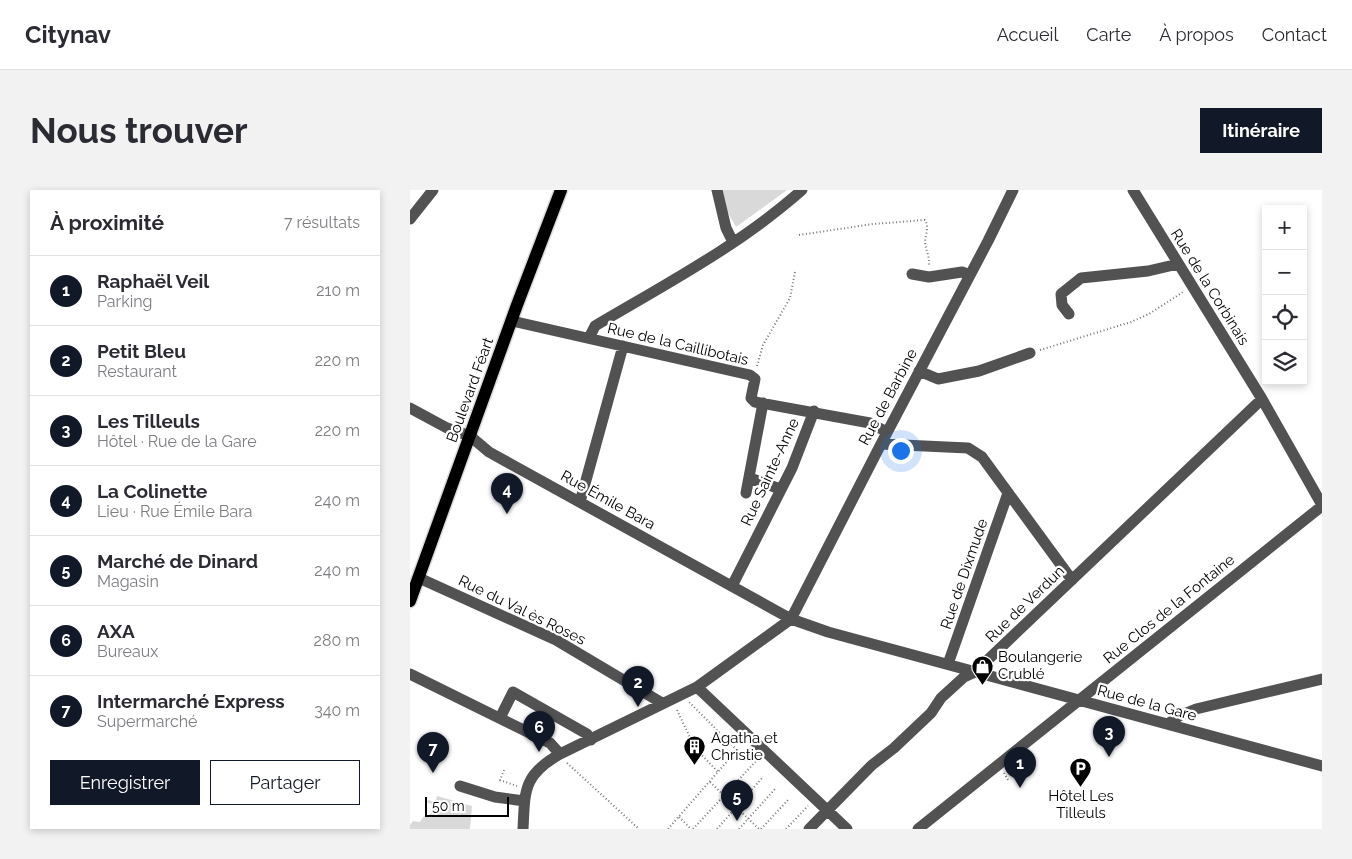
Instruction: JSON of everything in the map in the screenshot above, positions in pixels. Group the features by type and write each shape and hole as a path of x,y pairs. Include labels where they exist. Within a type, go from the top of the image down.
{"main road":[{"name":"Boulevard Féart","path":"410,601 561,190"}],"street":[{"path":"410,219 433,190"},
{"path":"717,190 726,228 733,242"},
{"path":"589,338 595,326 758,226 802,190"},
{"name":"Rue de Barbine","path":"792,619 1013,190"},
{"name":"Rue de la Corbinais","path":"1133,190 1262,399 1322,506"},
{"path":"1068,314 1062,305 1061,294 1081,278 1148,271 1178,264"},
{"path":"912,274 929,277 962,272 970,275"},
{"name":"Rue de la Caillibotais","path":"512,320 753,377 755,382 751,398 755,402 763,403"},
{"path":"580,502 623,346"},
{"path":"919,372 938,379 979,371 1030,353"},
{"name":"Rue de Verdun","path":"810,829 872,764 894,748 931,712 940,698 964,677 975,672 1262,399"},
{"path":"746,493 763,403 814,411"},
{"name":"Rue Émile Bara","path":"410,408 447,428 470,436 489,452 792,619"},
{"name":"Rue Sainte-Anne","path":"732,586 792,468 814,411 870,423 887,432"},
{"path":"881,444 968,448 982,457 1072,580"},
{"path":"750,478 780,490"},
{"name":"Rue de Dixmude","path":"948,664 1008,492"},
{"name":"Rue Clos de la Fontaine","path":"918,829 1322,506"},
{"name":"Rue du Val ès Roses","path":"419,578 556,640 671,698"},
{"path":"523,829 525,796 535,771 547,761 697,686 792,619"},
{"name":"Rue de la Gare","path":"792,619 828,632 1322,766"},
{"path":"410,674 550,742 560,754"},
{"path":"1168,724 1179,716 1196,709 1322,679"},
{"path":"697,686 847,829"},
{"path":"500,718 513,692 588,734 592,740"},
{"path":"460,786 495,797 525,796"}],"path":[{"path":"799,236 873,224 925,220 928,225 925,244 930,256 929,277"},
{"path":"753,377 763,345 790,298 796,272"},
{"path":"1030,353 1131,322 1149,314 1192,286"},
{"path":"671,698 694,748 718,772"},
{"path":"668,829 737,750 671,698"},
{"path":"678,817 692,829 765,751"},
{"path":"560,754 567,764 639,829"},
{"path":"504,770 500,780 525,796"},
{"path":"1004,773 1008,780"},
{"path":"717,829 763,777"},
{"path":"709,782 760,829 788,800"},
{"path":"739,829 775,789"},
{"path":"786,829 815,799"}],"shaded area":[{"path":"722,190 787,190 736,227 727,211"},
{"path":"437,796 472,806 470,829 410,829 413,821 420,822 423,817 431,814 433,807 427,802 428,800 438,803 439,801 436,800"}],"place":[{"name":"La Colinette","path":"507,514"},
{"name":"Boulangerie Crublé","path":"982,685"},
{"name":"Petit Bleu","path":"638,707"},
{"name":"AXA","path":"539,752"},
{"name":"Les Tilleuls","path":"1109,757"},
{"name":"Agatha et Christie","path":"695,766"},
{"name":"Intermarché Express","path":"433,773"},
{"name":"Hôtel Les Tilleuls","path":"1081,787"},
{"name":"Raphaël Veil","path":"1020,788"},
{"name":"Marché de Dinard","path":"737,821"}]}
